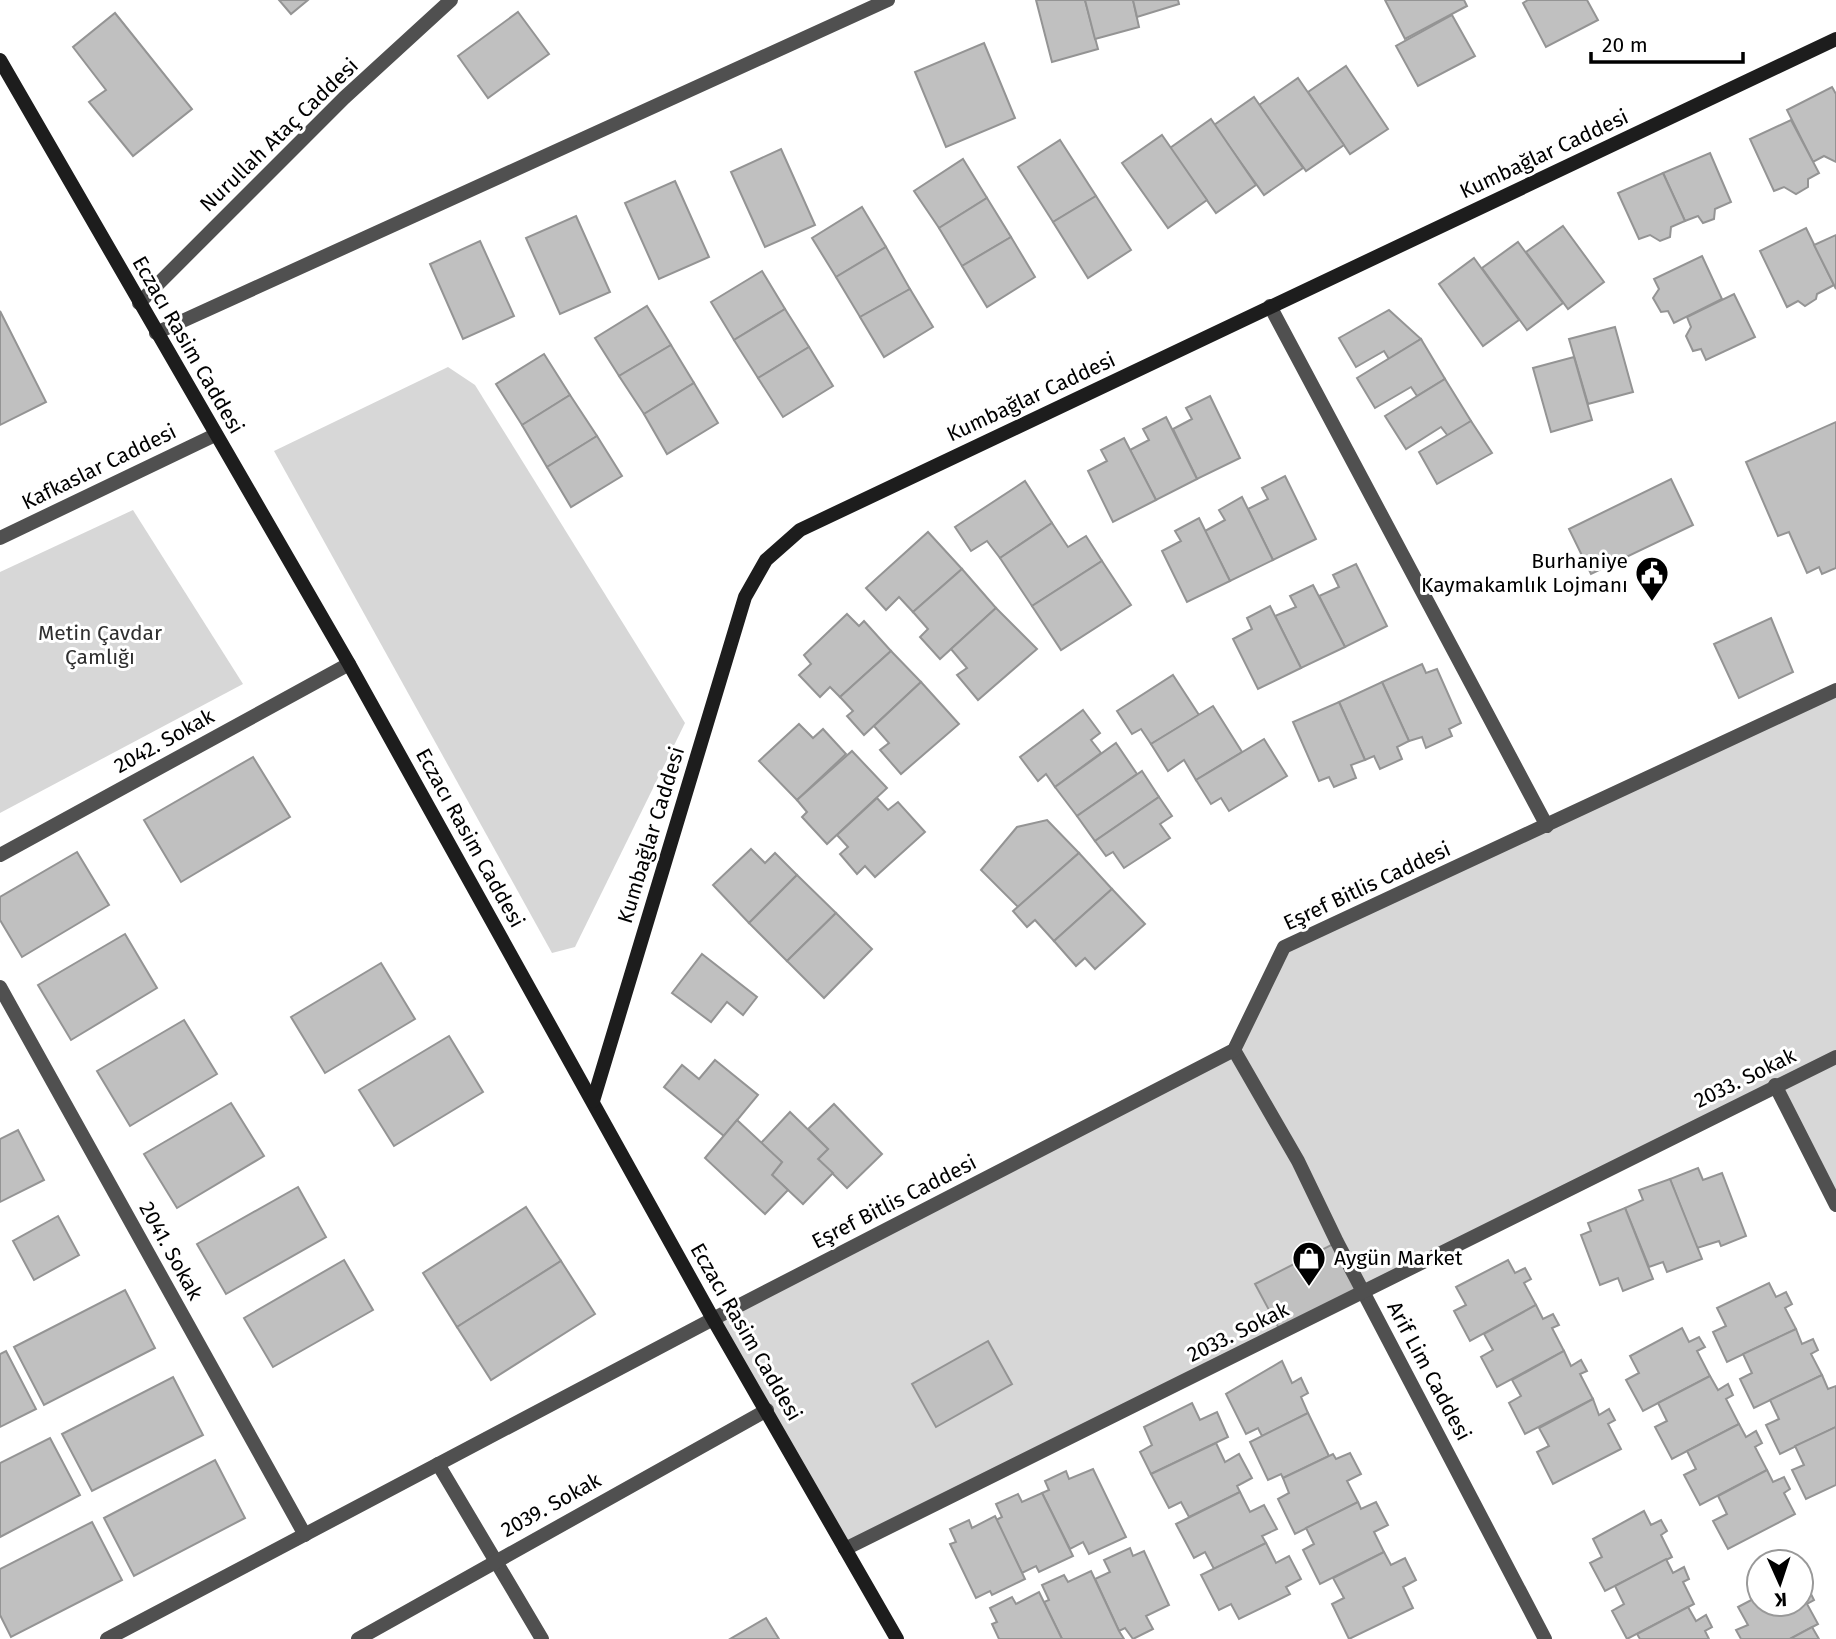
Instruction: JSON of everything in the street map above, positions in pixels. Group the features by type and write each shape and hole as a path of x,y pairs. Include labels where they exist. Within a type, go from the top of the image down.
{"main road":[{"name":"Kumbağlar Caddesi","path":"593,1101 745,597 766,560 800,530 1836,39"},
{"name":"Eczacı Rasim Caddesi","path":"0,60 349,664 713,1319 897,1639"}],"street":[{"name":"Nurullah Ataç Caddesi","path":"139,303 344,98 452,0"},
{"path":"156,333 888,0"},
{"path":"1270,306 1547,825"},
{"name":"Kafkaslar Caddesi","path":"0,538 215,435"},
{"name":"2042. Sokak","path":"0,855 349,664"},
{"name":"Eşref Bitlis Caddesi","path":"107,1639 713,1319 1234,1050 1284,947 1836,690"},
{"name":"2041. Sokak","path":"0,987 305,1535"},
{"name":"Arif Lim Caddesi","path":"1234,1050 1298,1161 1363,1292 1545,1639"},
{"name":"2033. Sokak","path":"845,1549 1836,1057"},
{"path":"1775,1086 1836,1205"},
{"name":"2039. Sokak","path":"358,1639 767,1410"},
{"path":"438,1464 542,1639"}],"green space":[{"path":"448,367 475,385 685,723 575,947 552,953 274,451"},
{"name":"Metin Çavdar Çamlığı","path":"133,510 243,684 0,813 0,572"},
{"path":"1836,690 1836,1205 1775,1086 1363,1291 1336,1242 1256,1284 1282,1334 845,1549 713,1319 1234,1050 1284,947"}],"building":[{"path":"279,0 308,0 291,14"},
{"path":"1036,0 1085,0 1098,49 1052,62"},
{"path":"1085,0 1133,0 1139,27 1095,39"},
{"path":"1133,0 1178,0 1179,4 1137,17"},
{"path":"1385,0 1464,0 1467,6 1405,39"},
{"path":"1528,0 1587,0 1598,20 1546,47 1523,3"},
{"path":"518,12 549,54 488,98 458,56"},
{"path":"115,13 192,109 133,156 89,102 106,90 73,47"},
{"path":"1452,15 1475,56 1418,86 1396,46"},
{"path":"984,43 1015,118 946,147 915,72"},
{"path":"1346,66 1388,129 1350,154 1308,92"},
{"path":"1298,78 1344,145 1306,171 1259,105"},
{"path":"1832,87 1836,94 1836,162 1824,156 1813,162 1787,110"},
{"path":"1254,97 1303,168 1264,195 1214,125"},
{"path":"1211,119 1256,185 1216,213 1170,148"},
{"path":"1791,120 1819,173 1808,179 1808,187 1796,194 1784,187 1774,191 1750,139"},
{"path":"1162,135 1207,200 1168,228 1122,163"},
{"path":"1060,140 1096,196 1053,222 1018,167"},
{"path":"781,149 815,225 765,247 731,172"},
{"path":"1710,153 1731,202 1715,209 1714,219 1703,223 1698,216 1685,221 1663,173"},
{"path":"963,159 987,198 939,228 914,191"},
{"path":"1663,173 1685,221 1671,227 1670,237 1660,241 1650,235 1639,239 1618,193"},
{"path":"675,181 709,257 659,279 625,203"},
{"path":"1096,196 1131,250 1088,278 1053,222"},
{"path":"987,198 1011,237 962,266 939,228"},
{"path":"862,207 886,247 836,277 812,238"},
{"path":"576,216 610,292 560,314 526,238"},
{"path":"1563,226 1604,282 1568,309 1526,252"},
{"path":"1806,228 1834,285 1817,294 1816,299 1805,306 1798,301 1787,307 1760,251"},
{"path":"1836,235 1836,289 1814,245"},
{"path":"1011,237 1035,277 987,307 962,266"},
{"path":"480,241 514,316 463,339 430,264"},
{"path":"1518,242 1563,303 1527,330 1482,268"},
{"path":"886,247 910,289 860,317 836,277"},
{"path":"1702,256 1722,299 1674,323 1668,311 1661,312 1653,298 1659,289 1654,279"},
{"path":"1474,258 1519,320 1483,346 1439,284"},
{"path":"762,271 785,309 734,340 711,302"},
{"path":"910,289 933,327 884,357 860,317"},
{"path":"1734,294 1755,337 1706,360 1701,349 1693,351 1686,336 1691,327 1687,317"},
{"path":"647,306 671,345 619,376 595,338"},
{"path":"785,309 809,347 758,378 734,340"},
{"path":"1389,310 1421,339 1389,359 1384,351 1356,367 1339,338"},
{"path":"0,311 46,402 0,425"},
{"path":"1615,327 1633,392 1588,404 1569,339"},
{"path":"1421,339 1445,379 1417,396 1411,387 1375,408 1357,378"},
{"path":"671,345 694,383 644,414 619,376"},
{"path":"809,347 833,386 783,417 758,378"},
{"path":"544,354 570,395 522,425 496,384"},
{"path":"1574,357 1592,420 1551,432 1533,368"},
{"path":"1445,379 1471,421 1448,436 1441,427 1406,449 1385,416"},
{"path":"694,383 718,423 667,454 644,414"},
{"path":"570,395 597,436 547,467 522,425"},
{"path":"1210,396 1240,458 1197,479 1173,429 1192,419 1186,408"},
{"path":"1166,417 1197,479 1156,500 1130,450 1149,440 1143,429"},
{"path":"1471,421 1492,453 1437,484 1419,452"},
{"path":"1836,422 1836,568 1822,574 1819,567 1807,573 1789,532 1778,536 1746,462"},
{"path":"597,436 622,476 571,507 547,467"},
{"path":"1124,438 1156,500 1113,522 1088,471 1107,461 1101,450"},
{"path":"1285,476 1316,539 1273,560 1248,509 1268,499 1262,488"},
{"path":"1671,479 1693,525 1591,574 1569,529"},
{"path":"1025,481 1052,523 1000,558 987,541 971,551 955,527"},
{"path":"1242,497 1273,560 1230,581 1205,531 1225,520 1219,510"},
{"path":"1199,518 1230,581 1187,602 1162,551 1181,541 1175,531"},
{"path":"1052,523 1068,547 1086,536 1102,561 1032,606 1000,558"},
{"path":"928,532 962,569 913,612 899,597 886,610 866,588"},
{"path":"1102,561 1131,605 1061,650 1032,606"},
{"path":"1356,564 1387,626 1345,647 1319,596 1339,587 1333,575"},
{"path":"962,569 996,608 940,659 920,637 928,629 913,612"},
{"path":"1313,585 1345,647 1301,668 1275,616 1296,607 1290,596"},
{"path":"1270,606 1301,668 1258,689 1233,639 1252,629 1247,618"},
{"path":"996,608 1037,649 978,700 957,675 967,668 951,649"},
{"path":"847,614 859,626 864,621 891,651 840,697 830,687 820,697 799,675 811,664 804,655"},
{"path":"1771,618 1793,672 1739,698 1714,644"},
{"path":"891,651 921,682 864,735 847,716 853,711 840,697"},
{"path":"1422,664 1426,673 1437,669 1461,723 1449,729 1452,736 1426,748 1422,737 1409,741 1382,682"},
{"path":"1173,675 1199,715 1151,744 1141,729 1132,734 1117,711"},
{"path":"921,682 959,724 901,774 880,750 889,743 874,726"},
{"path":"1382,682 1409,741 1397,747 1402,759 1380,769 1374,756 1365,760 1339,702"},
{"path":"1339,702 1365,760 1351,765 1356,778 1334,787 1329,777 1319,781 1293,722"},
{"path":"1213,706 1242,752 1196,780 1184,760 1168,771 1151,744"},
{"path":"1083,710 1100,733 1091,740 1101,753 1055,787 1046,774 1038,781 1020,757"},
{"path":"799,724 813,738 823,729 846,754 797,800 759,761"},
{"path":"1264,739 1287,776 1229,811 1221,798 1211,804 1196,780"},
{"path":"1116,743 1137,774 1077,816 1055,787"},
{"path":"852,751 887,788 827,844 802,817 807,812 797,800"},
{"path":"253,757 290,817 181,882 144,820"},
{"path":"1142,771 1159,797 1095,841 1077,816"},
{"path":"1159,797 1172,816 1160,824 1170,838 1124,868 1113,852 1106,856 1095,841"},
{"path":"877,798 888,810 898,802 925,832 875,877 865,866 857,874 840,854 848,847 837,835"},
{"path":"1047,820 1079,853 1018,907 981,870 1017,827"},
{"path":"751,849 765,863 775,853 797,875 749,923 713,885"},
{"path":"77,852 109,905 22,957 0,920 0,897"},
{"path":"1079,853 1112,889 1054,941 1035,920 1027,927 1013,911"},
{"path":"797,875 836,913 787,961 749,923"},
{"path":"1112,889 1145,924 1095,969 1085,958 1076,966 1054,941"},
{"path":"836,913 872,949 824,998 787,961"},
{"path":"125,934 157,988 71,1040 38,985"},
{"path":"702,954 757,997 743,1015 727,1002 711,1022 672,993"},
{"path":"381,963 415,1019 325,1073 291,1017"},
{"path":"184,1020 217,1074 130,1126 97,1071"},
{"path":"449,1036 483,1092 394,1146 359,1090"},
{"path":"715,1060 758,1095 724,1136 664,1087 682,1065 699,1079"},
{"path":"231,1103 264,1156 177,1208 144,1154"},
{"path":"834,1104 882,1154 847,1188 818,1159 828,1149 808,1129"},
{"path":"790,1112 828,1149 818,1159 833,1173 803,1204 772,1175 782,1162 761,1143"},
{"path":"737,1120 782,1162 772,1175 788,1190 765,1214 705,1158"},
{"path":"18,1130 44,1180 0,1202 0,1139"},
{"path":"1698,1168 1703,1180 1722,1173 1746,1236 1721,1246 1719,1241 1697,1248 1670,1179"},
{"path":"1670,1179 1702,1259 1667,1272 1663,1262 1649,1267 1625,1208 1643,1200 1639,1190"},
{"path":"298,1187 326,1237 226,1294 197,1244"},
{"path":"526,1207 561,1261 457,1327 423,1273"},
{"path":"1625,1208 1653,1279 1623,1291 1618,1278 1600,1285 1581,1235 1591,1231 1588,1223"},
{"path":"58,1216 79,1255 34,1280 13,1241"},
{"name":"Aygün Market","path":"1337,1242 1363,1291 1282,1334 1255,1284"},
{"path":"344,1260 373,1310 273,1367 244,1318"},
{"path":"1508,1260 1515,1273 1525,1268 1531,1279 1524,1283 1536,1305 1470,1341 1454,1311 1466,1305 1456,1287"},
{"path":"561,1261 595,1314 491,1380 457,1327"},
{"path":"1769,1283 1776,1297 1786,1292 1792,1304 1785,1308 1796,1329 1727,1362 1713,1332 1726,1326 1717,1308"},
{"path":"125,1290 155,1348 44,1405 14,1347"},
{"path":"1536,1305 1543,1319 1553,1314 1559,1325 1552,1328 1564,1351 1497,1387 1481,1357 1493,1350 1484,1334"},
{"path":"1682,1328 1689,1342 1699,1337 1705,1347 1697,1351 1710,1376 1643,1411 1626,1380 1639,1373 1630,1356"},
{"path":"1796,1329 1802,1344 1813,1339 1818,1350 1811,1354 1822,1375 1754,1408 1740,1379 1752,1373 1743,1354"},
{"path":"988,1341 1012,1384 936,1427 912,1384"},
{"path":"6,1351 36,1409 0,1427 0,1354"},
{"path":"1564,1351 1571,1366 1581,1360 1587,1371 1580,1374 1593,1399 1525,1434 1509,1403 1521,1396 1512,1380"},
{"path":"1282,1361 1292,1383 1301,1378 1308,1393 1301,1397 1308,1413 1262,1436 1258,1428 1246,1434 1226,1394"},
{"path":"1822,1375 1828,1389 1836,1386 1836,1427 1780,1454 1766,1425 1779,1419 1770,1400"},
{"path":"1710,1376 1718,1390 1728,1384 1733,1395 1726,1399 1739,1424 1672,1459 1655,1427 1667,1421 1658,1403"},
{"path":"173,1377 203,1435 92,1491 62,1434"},
{"path":"1593,1399 1599,1415 1609,1409 1615,1420 1608,1424 1621,1449 1553,1484 1537,1452 1549,1446 1539,1428"},
{"path":"1192,1403 1200,1420 1217,1412 1228,1437 1151,1474 1140,1452 1152,1445 1144,1427"},
{"path":"1308,1413 1329,1456 1283,1478 1281,1474 1268,1480 1250,1442"},
{"path":"1739,1424 1746,1437 1756,1431 1762,1443 1755,1447 1767,1470 1700,1505 1684,1475 1696,1469 1687,1451"},
{"path":"1836,1427 1836,1485 1806,1499 1792,1470 1804,1465 1795,1446"},
{"path":"50,1438 80,1495 0,1537 0,1463"},
{"path":"1216,1443 1225,1462 1239,1454 1252,1478 1237,1486 1240,1492 1189,1517 1181,1502 1169,1508 1151,1474"},
{"path":"1350,1453 1361,1474 1347,1481 1358,1502 1295,1534 1278,1499 1289,1493 1283,1478 1333,1454 1336,1459"},
{"path":"215,1460 245,1518 134,1576 104,1518"},
{"path":"1093,1469 1126,1537 1089,1554 1083,1542 1070,1549 1042,1493 1049,1490 1045,1481 1066,1471 1069,1479"},
{"path":"1767,1470 1773,1482 1784,1477 1790,1489 1784,1493 1795,1514 1728,1549 1713,1521 1727,1514 1718,1496"},
{"path":"1240,1492 1250,1512 1264,1505 1277,1529 1262,1536 1266,1543 1214,1569 1205,1552 1194,1558 1176,1524"},
{"path":"1042,1493 1073,1556 1039,1572 1036,1566 1022,1573 996,1520 1002,1517 996,1504 1018,1494 1022,1502"},
{"path":"1358,1502 1361,1509 1376,1502 1388,1525 1374,1532 1384,1552 1320,1584 1303,1550 1314,1544 1306,1528"},
{"path":"1644,1511 1651,1525 1661,1520 1667,1531 1661,1535 1672,1557 1605,1591 1590,1563 1602,1557 1593,1539"},
{"path":"995,1516 1025,1579 992,1595 990,1591 976,1598 950,1544 956,1542 950,1529 969,1520 972,1528"},
{"path":"92,1522 122,1580 11,1637 0,1615 0,1569"},
{"path":"1266,1543 1276,1563 1289,1556 1301,1579 1286,1587 1290,1594 1239,1619 1231,1604 1219,1610 1201,1575"},
{"path":"1130,1548 1133,1556 1144,1551 1169,1605 1146,1616 1153,1629 1133,1639 1125,1628 1119,1631 1095,1579 1110,1572 1104,1560"},
{"path":"1384,1552 1391,1565 1405,1558 1416,1580 1403,1587 1413,1608 1349,1639 1332,1604 1344,1598 1333,1578"},
{"path":"1666,1559 1673,1573 1684,1567 1689,1579 1683,1582 1694,1604 1627,1639 1612,1611 1624,1604 1615,1586"},
{"path":"1091,1571 1124,1639 1062,1639 1044,1602 1049,1600 1042,1585 1064,1575 1068,1582"},
{"path":"1039,1592 1062,1639 999,1639 992,1624 997,1622 990,1608 1012,1597 1016,1604"},
{"path":"1745,1603 1745,1618 1815,1618 1818,1624 1790,1639 1741,1639 1736,1630 1748,1625 1738,1607"},
{"path":"1688,1607 1696,1621 1706,1615 1712,1627 1705,1631 1709,1639 1640,1639 1637,1634"},
{"path":"766,1618 779,1639 730,1639"},
{"path":"1812,1627 1819,1639 1790,1639"}],"place":[{"name":"Burhaniye Kaymakamlık Lojmanı","path":"1652,603"},
{"name":"Aygün Market","path":"1309,1288"}]}
